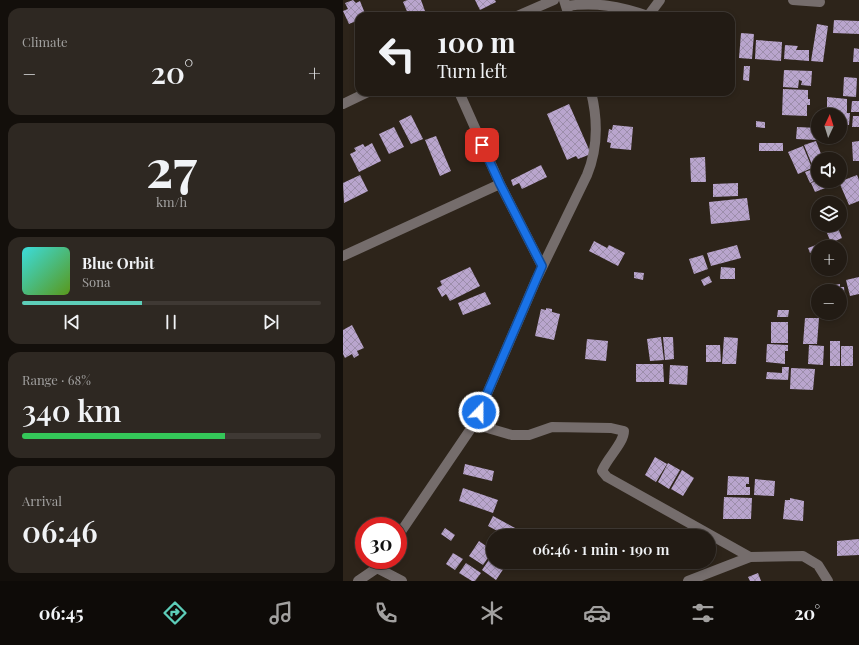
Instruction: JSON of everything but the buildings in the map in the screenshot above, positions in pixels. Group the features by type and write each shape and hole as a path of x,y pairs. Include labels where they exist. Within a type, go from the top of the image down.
{"street":[{"path":"526,12 554,0"},
{"path":"651,12 660,0"},
{"path":"793,0 820,2"},
{"path":"567,7 589,3 615,7 633,12"},
{"path":"343,104 360,96"},
{"path":"461,96 500,184 542,266"},
{"path":"407,523 474,424 495,372 542,266 593,160 597,124 592,96"},
{"path":"343,256 500,184"},
{"path":"474,424 512,435 529,435 552,427 611,428 624,431 624,437 605,462 602,471 607,477 750,557"},
{"path":"688,581 750,557 803,556 819,565 827,581"},
{"path":"358,581 374,569"},
{"path":"386,569 402,581"}],"route":[{"path":"479,412 542,266 482,145"}]}
